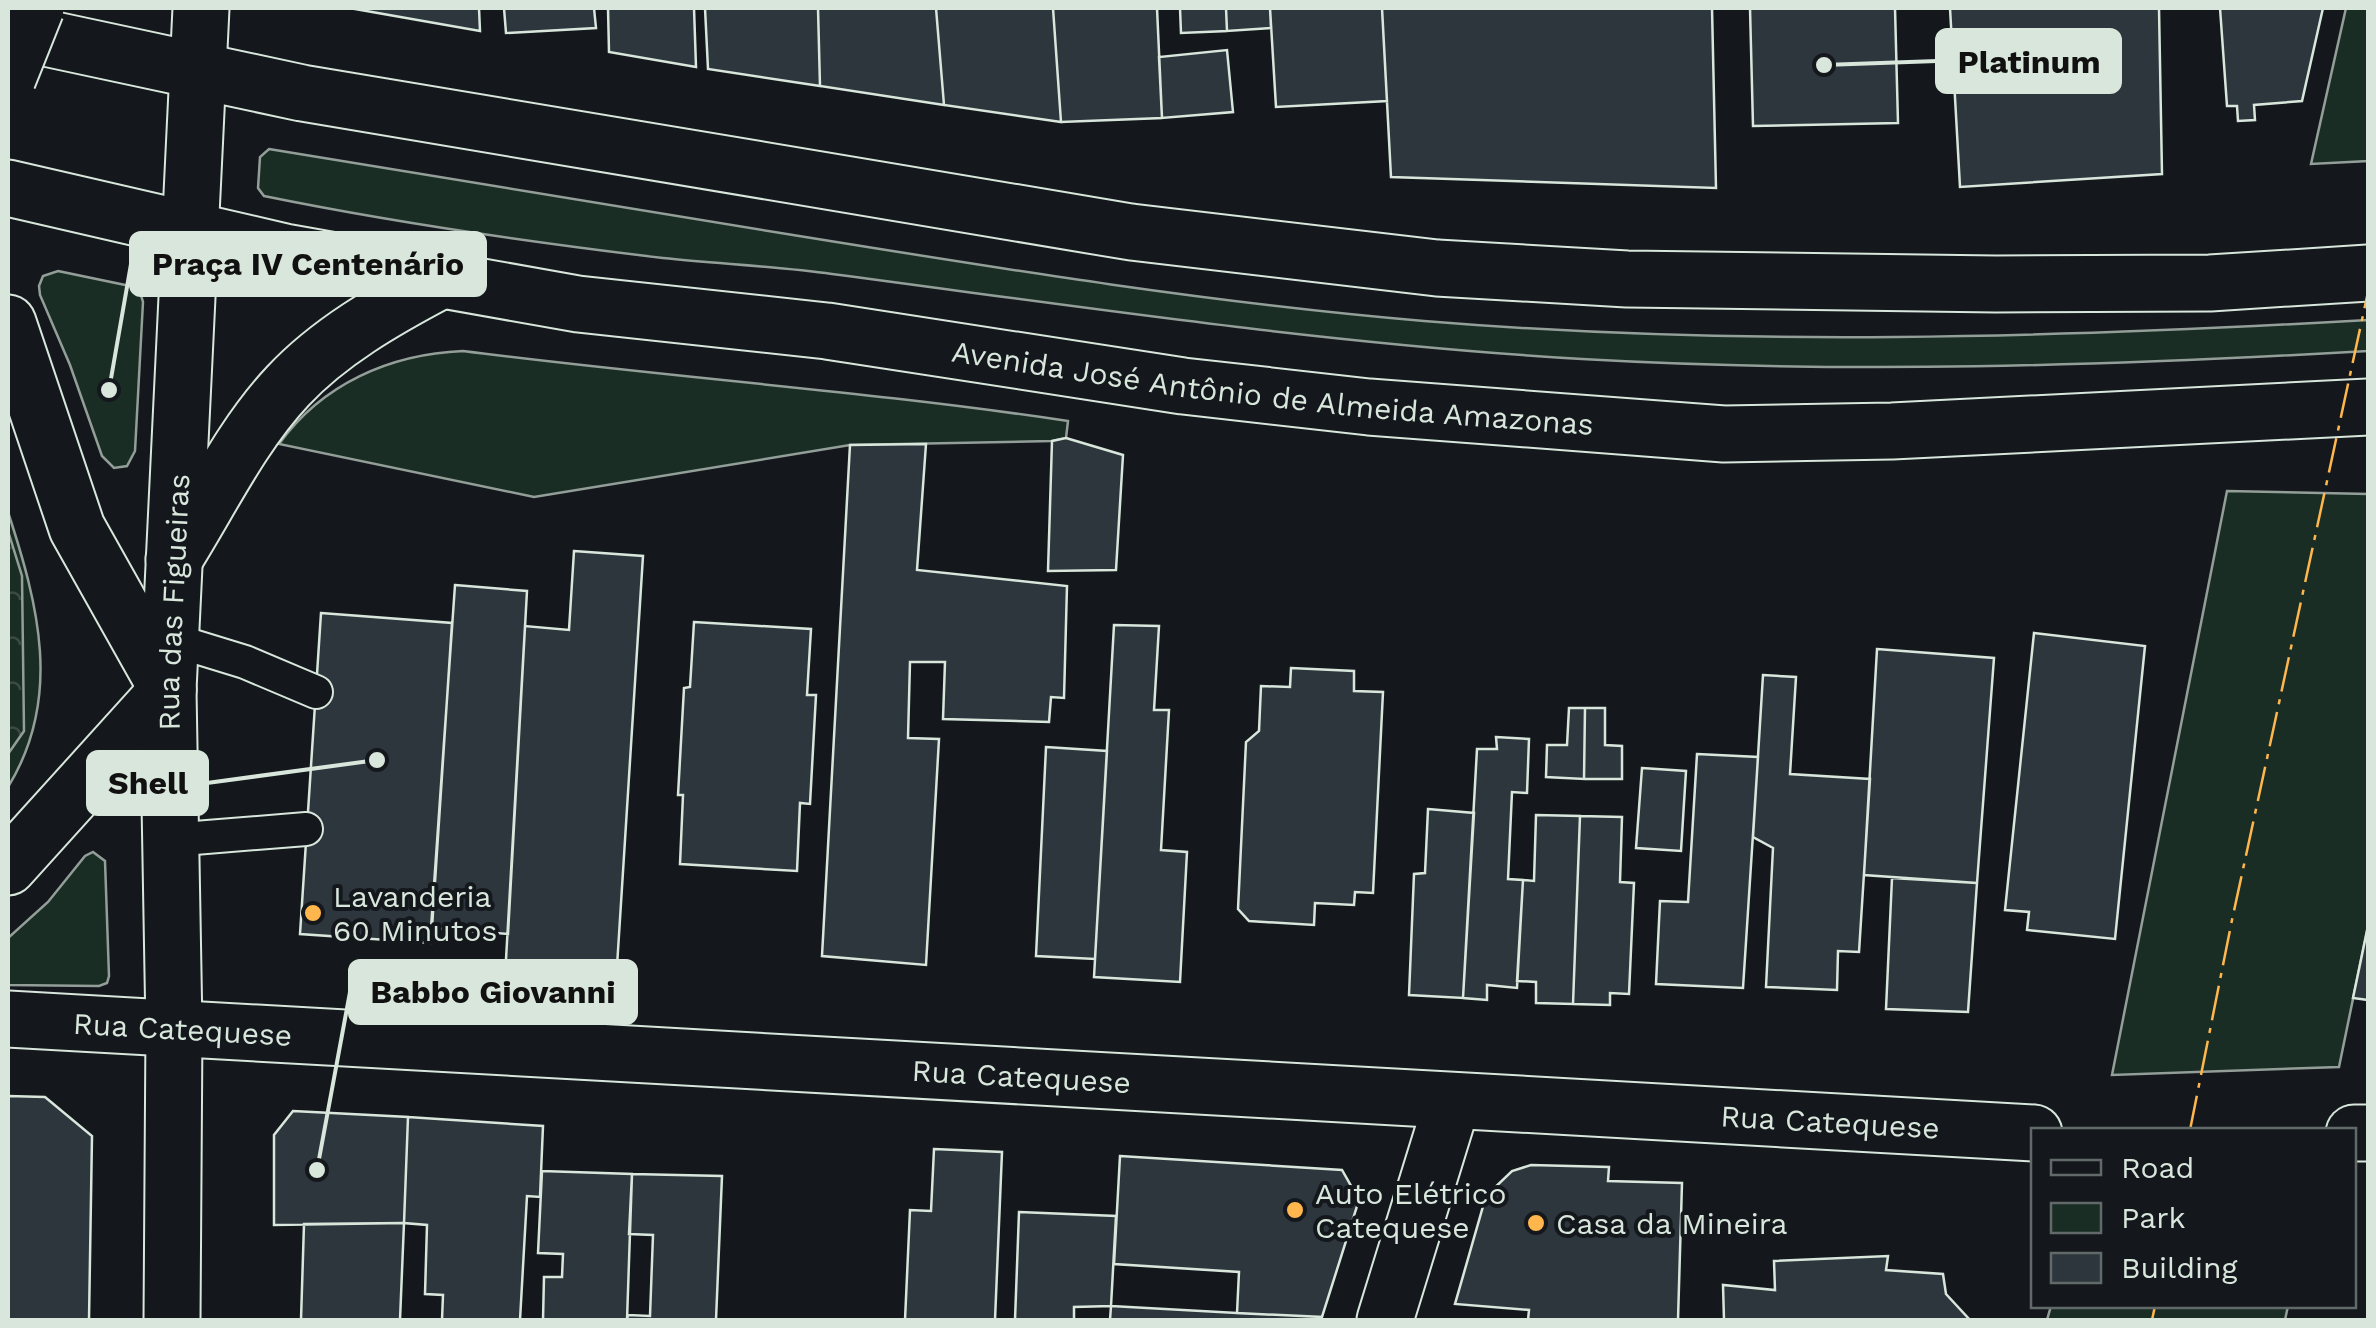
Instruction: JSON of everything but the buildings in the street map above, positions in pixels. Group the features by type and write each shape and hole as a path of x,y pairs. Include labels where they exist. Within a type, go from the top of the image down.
{"main road":[{"path":"8,78 36,8"},
{"name":"Rua das Figueiras","path":"172,1320 174,1029 169,665 201,8"},
{"path":"8,30 302,92 1131,232 1437,268 1627,280 1996,284 2210,283 2368,274"},
{"name":"Avenida José Antônio de Almeida Amazonas","path":"8,188 438,282 578,304 826,330 1202,388 1369,407 1724,434 2002,427 2368,407"},
{"path":"174,560 240,451 288,387 317,358 438,282"},
{"path":"8,322 78,528 169,665 8,867"},
{"name":"Rua Catequese","path":"8,1019 2031,1134"},
{"path":"1385,1320 1452,1102"}],"lane":[{"path":"169,665 245,662 316,692"},
{"path":"170,840 306,829"}],"green space":[{"path":"2346,8 2368,8 2368,161 2311,164"},
{"path":"269,149 1029,272 1345,314 1542,329 1778,337 2014,335 2368,320 2368,351 2172,361 1877,367 1680,364 1393,344 811,271 613,252 363,215 264,196 258,188 260,157"},
{"path":"58,271 130,286 140,292 143,302 135,451 127,466 114,468 102,456 40,295 43,276"},
{"path":"463,351 1068,421 1066,438 850,445 534,497 279,444 316,405 360,376 410,358"},
{"path":"2227,491 2368,494 2368,926 2339,1067 2112,1075"},
{"path":"8,512 36,616 40,685 25,753 8,787"},
{"path":"8,531 22,576 24,731 8,754"},
{"path":"93,852 105,861 107,983 8,985 8,938 48,902 85,856"},
{"path":"2050,1308 2288,1308 2285,1320 2047,1320"}],"power":[{"path":"2190,1128 2368,292"},
{"path":"2152,1320 2155,1308"}],"place":[{"name":"Platinum","path":"1824,65"},
{"name":"Praça IV Centenário","path":"109,390"},
{"name":"Shell","path":"377,760"},
{"name":"Lavanderia 60 Minutos","path":"313,913"},
{"name":"Babbo Giovanni","path":"317,1170"},
{"name":"Auto Elétrico Catequese","path":"1295,1210"},
{"name":"Casa da Mineira","path":"1536,1223"}]}
